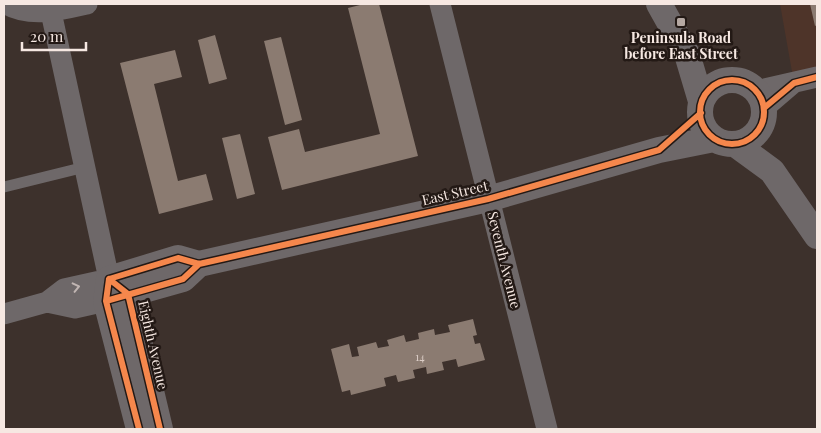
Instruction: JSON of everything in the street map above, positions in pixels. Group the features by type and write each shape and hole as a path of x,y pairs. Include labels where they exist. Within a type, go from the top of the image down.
{"street":[{"path":"6,4 14,8 51,12 87,4"},
{"name":"Seventh Avenue","path":"440,4 488,199 548,429"},
{"path":"658,4 688,54 701,107 701,122 705,131 772,171 817,236"},
{"name":"Eighth Avenue","path":"51,12 85,167 115,291 140,429"},
{"path":"688,54 722,81"},
{"path":"725,142 746,141 760,109 794,83 817,77"},
{"path":"701,107 706,92 722,81 740,81 760,109 772,171"},
{"name":"East Street","path":"659,150 701,107"},
{"name":"East Street","path":"4,314 46,302 75,308 115,291 183,279 199,264 488,199 659,150 725,142"},
{"name":"Eighth Avenue","path":"115,291 160,429"}],"lane":[{"path":"4,187 85,167"}],"shaded area":[{"path":"780,4 817,4 817,77 794,83"}],"building":[{"path":"364,4 379,4 418,156 282,190 268,137 299,129 305,152 380,134 348,8"},
{"path":"810,4 817,4 817,25 815,26"},
{"path":"215,35 227,79 209,84 198,40"},
{"path":"281,37 302,120 285,125 264,41"},
{"path":"175,50 182,77 154,84 178,181 206,174 213,200 159,214 120,63"},
{"path":"240,134 255,194 237,199 222,138"},
{"path":"473,319 477,335 473,336 475,344 480,343 485,360 458,367 456,359 442,362 444,370 427,374 426,367 413,370 415,378 398,382 396,375 384,378 386,386 351,395 350,390 342,392 331,349 349,344 352,357 359,356 357,347 376,342 378,348 389,346 387,340 404,335 406,342 419,339 418,333 434,329 435,335 450,332 448,325"}],"cycle path":[{"path":"764,108 794,83 817,77"},
{"path":"732,80 750,85 755,89 759,94 764,112 759,130 755,135 750,139 732,144 714,139 709,135 705,130 700,112 705,94 709,89 714,85 732,80"},
{"path":"109,279 178,258 199,264 488,199 659,150 701,113"},
{"path":"106,301 183,279 199,264"},
{"path":"109,279 128,294 160,429"},
{"path":"109,279 106,301 139,429"}],"place":[{"name":"Peninsula Road before East Street","path":"681,22"}]}
